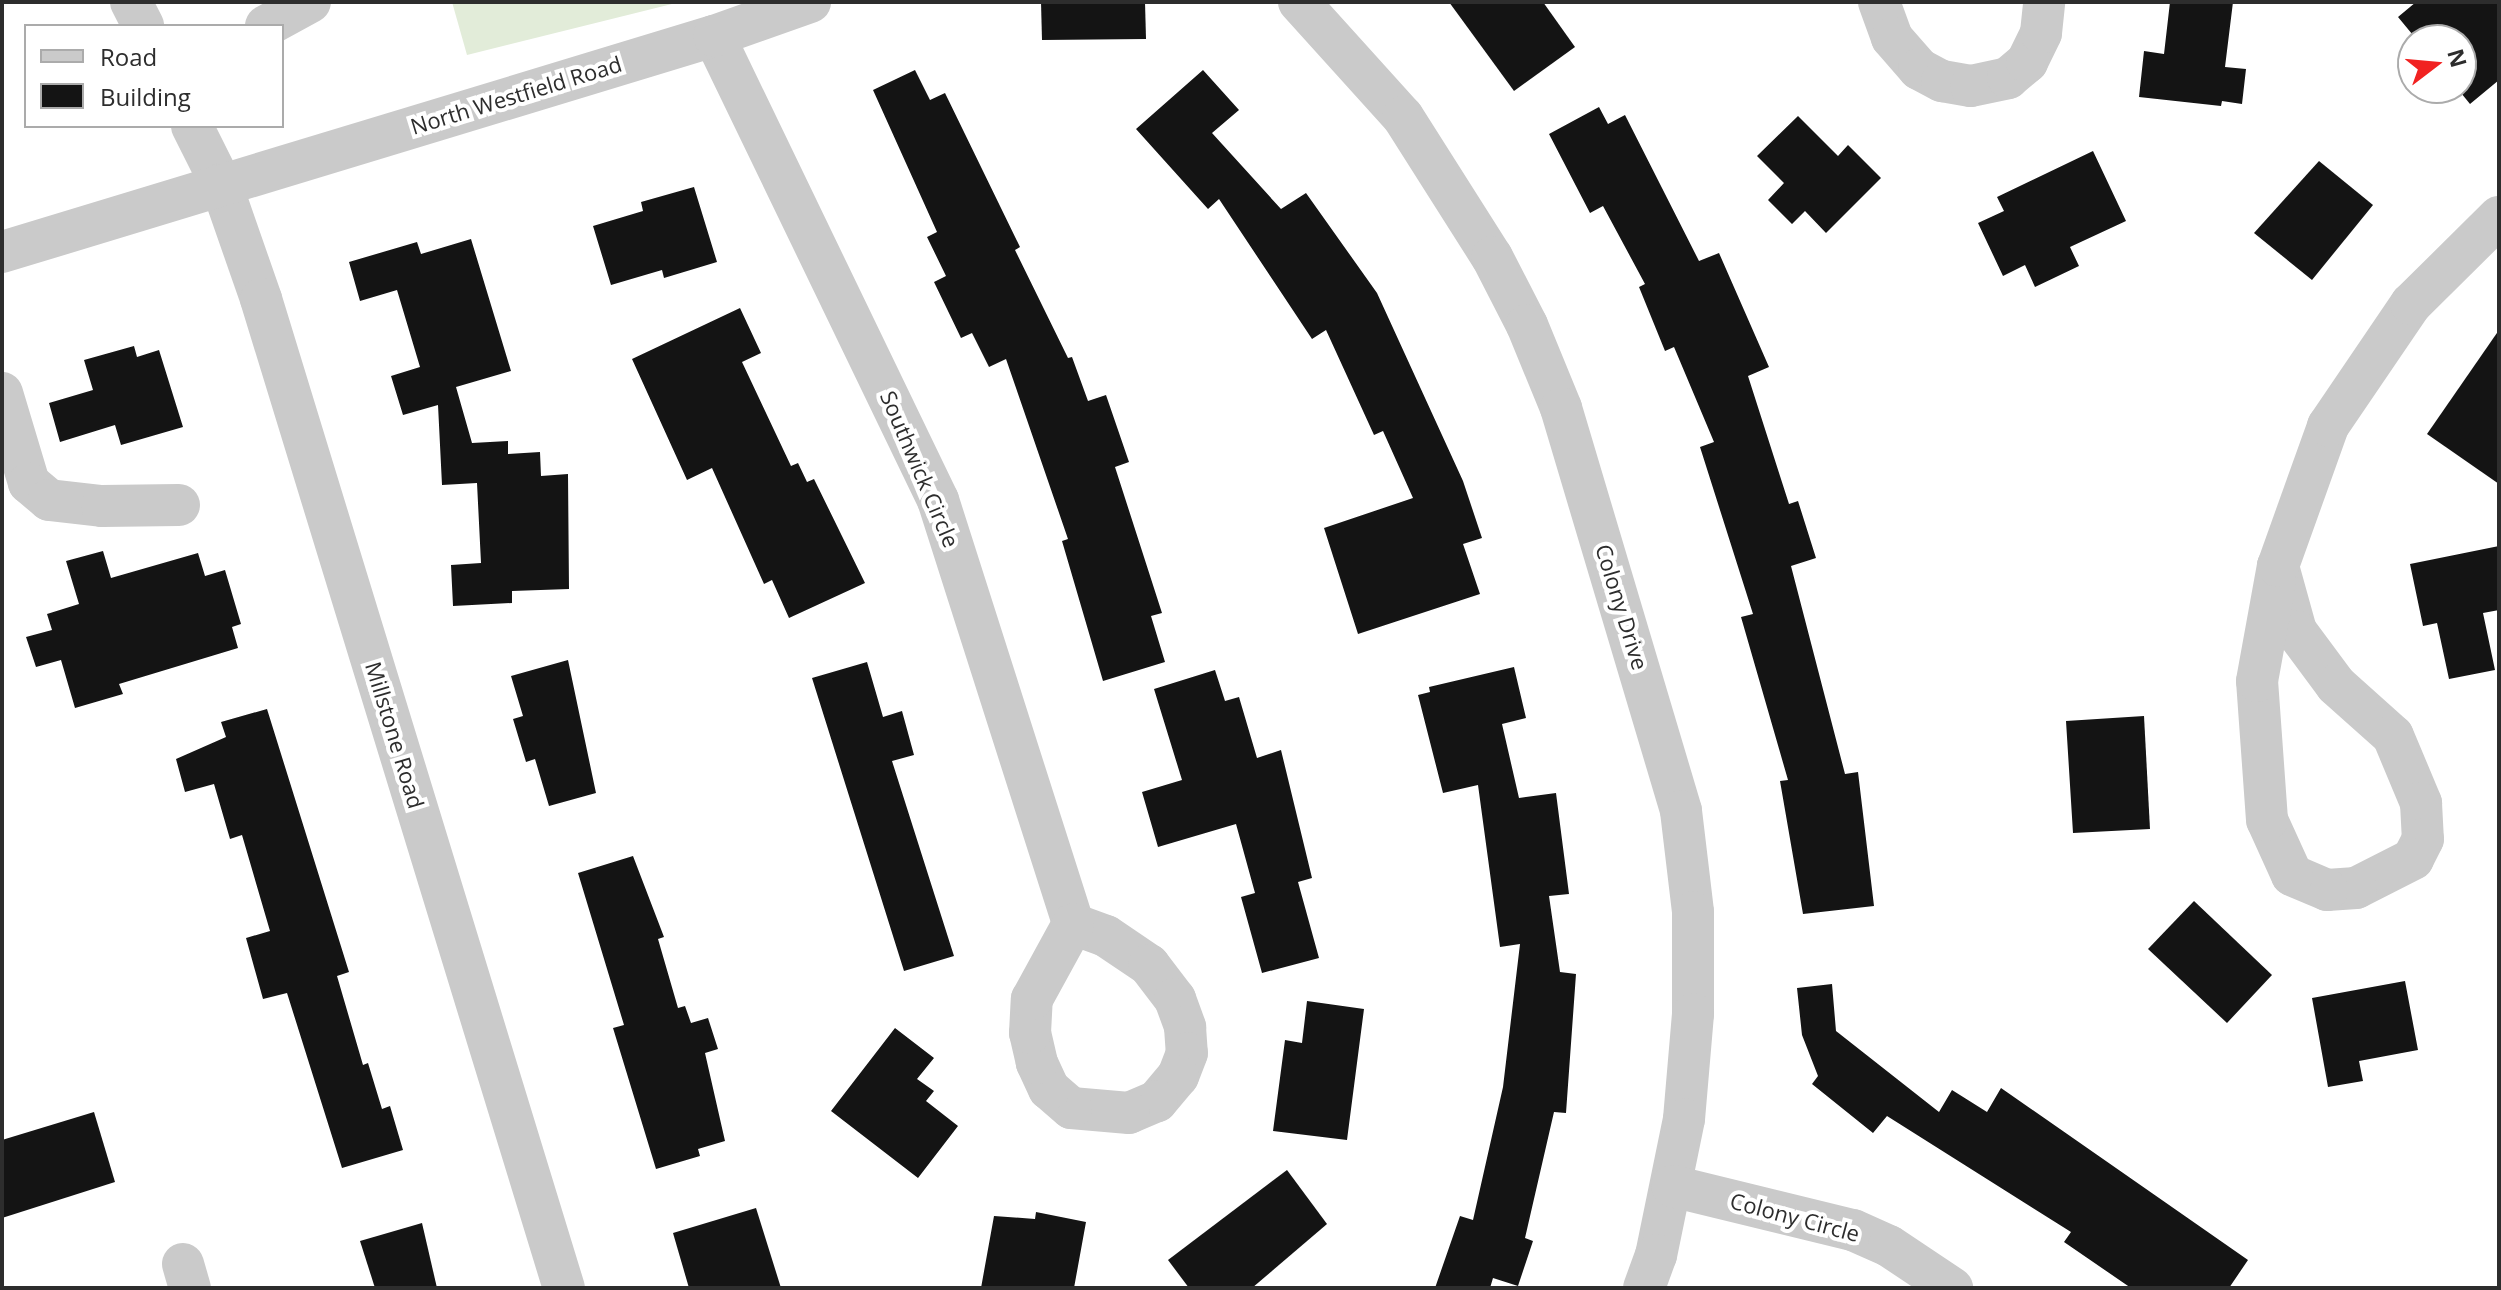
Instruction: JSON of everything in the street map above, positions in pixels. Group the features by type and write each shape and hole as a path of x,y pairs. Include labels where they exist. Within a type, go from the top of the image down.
{"street":[{"path":"131,2 142,24"},
{"path":"270,24 310,2"},
{"name":"North Westfield Road","path":"2,252 714,36 810,2"},
{"name":"Colony Drive","path":"1299,2 1403,117 1492,257 1561,408 1681,811 1693,912 1693,1014 1672,1186 1644,1288"},
{"path":"1879,2 1892,38 1919,69 1942,81 1971,86 2008,78 2027,62 2041,33 2044,2"},
{"name":"Southwick Circle","path":"714,36 938,500 1073,924"},
{"name":"Millstone Road","path":"193,128 221,184 261,299 564,1288"},
{"path":"2278,566 2296,631 2336,685 2393,736 2421,803 2423,839 2413,859 2356,888 2327,890 2292,875 2267,820 2259,760 2257,681 2278,566 2328,426 2411,304 2499,217"},
{"path":"2,393 29,483 49,500 102,506 179,505"},
{"path":"1073,924 1106,936 1149,965 1175,999 1185,1027 1187,1053 1178,1076 1157,1101 1129,1113 1071,1108 1049,1089 1037,1063 1030,1033 1032,999 1073,924"},
{"name":"Colony Circle","path":"1672,1186 1853,1230 1889,1246 1952,1288"}],"green space":[{"path":"452,2 680,2 467,55"}],"building":[{"path":"1041,2 1145,2 1146,39 1042,40"},
{"path":"1449,2 1543,2 1575,47 1514,91"},
{"path":"2170,2 2233,2 2225,67 2246,69 2242,104 2222,101 2221,106 2139,97 2144,51 2164,54"},
{"path":"2416,2 2499,2 2499,80 2477,98 2477,24 2404,24 2398,17"},
{"path":"915,70 930,100 945,93 1020,247 1015,250 1068,358 1072,357 1088,401 1106,395 1129,462 1115,467 1162,613 1151,616 1165,662 1103,681 1062,541 1068,539 1006,359 989,367 972,333 961,338 934,282 946,276 927,237 937,232 873,90"},
{"path":"1203,70 1239,110 1212,133 1281,209 1306,193 1377,293 1463,481 1482,538 1463,544 1480,594 1358,634 1324,528 1413,498 1383,431 1374,435 1326,330 1312,339 1219,199 1208,209 1136,129"},
{"path":"1599,107 1608,124 1625,115 1699,261 1719,253 1769,367 1748,376 1789,504 1798,501 1816,558 1791,566 1845,774 1858,772 1874,906 1803,914 1780,781 1788,780 1741,617 1753,614 1700,447 1714,442 1674,347 1665,351 1639,287 1645,284 1603,206 1590,213 1549,134"},
{"path":"1798,116 1838,156 1848,145 1881,178 1826,233 1805,211 1792,224 1768,200 1784,183 1757,156"},
{"path":"2093,151 2126,221 2070,247 2079,266 2035,287 2025,265 2003,276 1978,223 2004,211 1997,197"},
{"path":"2319,161 2373,205 2312,280 2254,233"},
{"path":"694,187 717,262 664,278 662,270 611,285 593,226 643,211 641,202"},
{"path":"471,239 511,371 456,387 472,443 508,441 508,454 540,452 541,476 568,474 569,589 512,591 512,603 453,606 451,565 481,563 477,483 442,485 438,405 403,415 391,376 420,367 397,290 360,301 349,262 417,242 421,254"},
{"path":"740,308 761,353 742,362 791,466 798,463 807,482 814,479 865,583 789,618 772,580 764,584 712,468 687,480 632,359"},
{"path":"2499,330 2499,484 2427,434"},
{"path":"134,346 137,357 159,350 183,427 121,445 115,425 60,442 49,403 93,390 84,360"},
{"path":"2499,546 2499,610 2483,613 2495,670 2449,679 2437,623 2423,626 2410,564"},
{"path":"103,551 111,578 198,553 205,576 225,570 241,624 232,627 238,648 119,684 123,694 75,708 61,660 36,667 26,637 52,630 47,614 79,604 66,561"},
{"path":"568,660 596,793 549,806 535,759 526,762 513,719 523,716 511,676"},
{"path":"867,662 883,717 902,711 914,755 892,761 954,956 904,971 812,678"},
{"path":"1514,667 1526,718 1502,724 1519,798 1556,793 1569,894 1549,896 1560,972 1576,974 1566,1113 1554,1112 1525,1238 1533,1241 1518,1286 1493,1278 1490,1288 1435,1288 1460,1216 1473,1220 1503,1087 1520,944 1500,947 1478,785 1443,793 1418,695 1430,692 1429,687"},
{"path":"1215,670 1225,701 1239,697 1257,758 1281,750 1312,878 1298,882 1319,958 1262,973 1241,897 1255,893 1236,824 1158,847 1142,792 1182,780 1154,689"},
{"path":"267,709 349,972 337,976 363,1065 368,1063 382,1109 390,1106 403,1150 342,1168 287,993 263,999 246,938 270,931 242,835 230,839 214,784 185,792 176,759 226,737 221,722"},
{"path":"2144,716 2150,829 2073,833 2066,721"},
{"path":"633,856 664,937 658,939 678,1008 685,1006 691,1023 708,1018 718,1049 705,1053 725,1141 698,1149 700,1156 656,1169 613,1028 624,1025 578,873"},
{"path":"2194,901 2272,975 2227,1023 2148,949"},
{"path":"2405,981 2418,1050 2359,1061 2363,1081 2328,1087 2312,998"},
{"path":"1832,984 1836,1031 1939,1112 1952,1090 1987,1112 2001,1088 2248,1260 2229,1288 2131,1288 2064,1242 2071,1232 1887,1116 1873,1133 1812,1084 1818,1076 1802,1035 1797,988"},
{"path":"1307,1001 1364,1009 1347,1140 1273,1131 1285,1040 1302,1043"},
{"path":"895,1028 934,1058 917,1079 934,1091 926,1101 958,1126 918,1178 831,1111"},
{"path":"94,1112 115,1182 2,1218 2,1140"},
{"path":"1287,1170 1327,1224 1252,1288 1189,1288 1168,1260"},
{"path":"756,1208 781,1288 689,1288 673,1233"},
{"path":"1036,1212 1086,1222 1074,1288 981,1288 994,1216 1035,1219"},
{"path":"422,1223 437,1288 375,1288 360,1241"}]}
